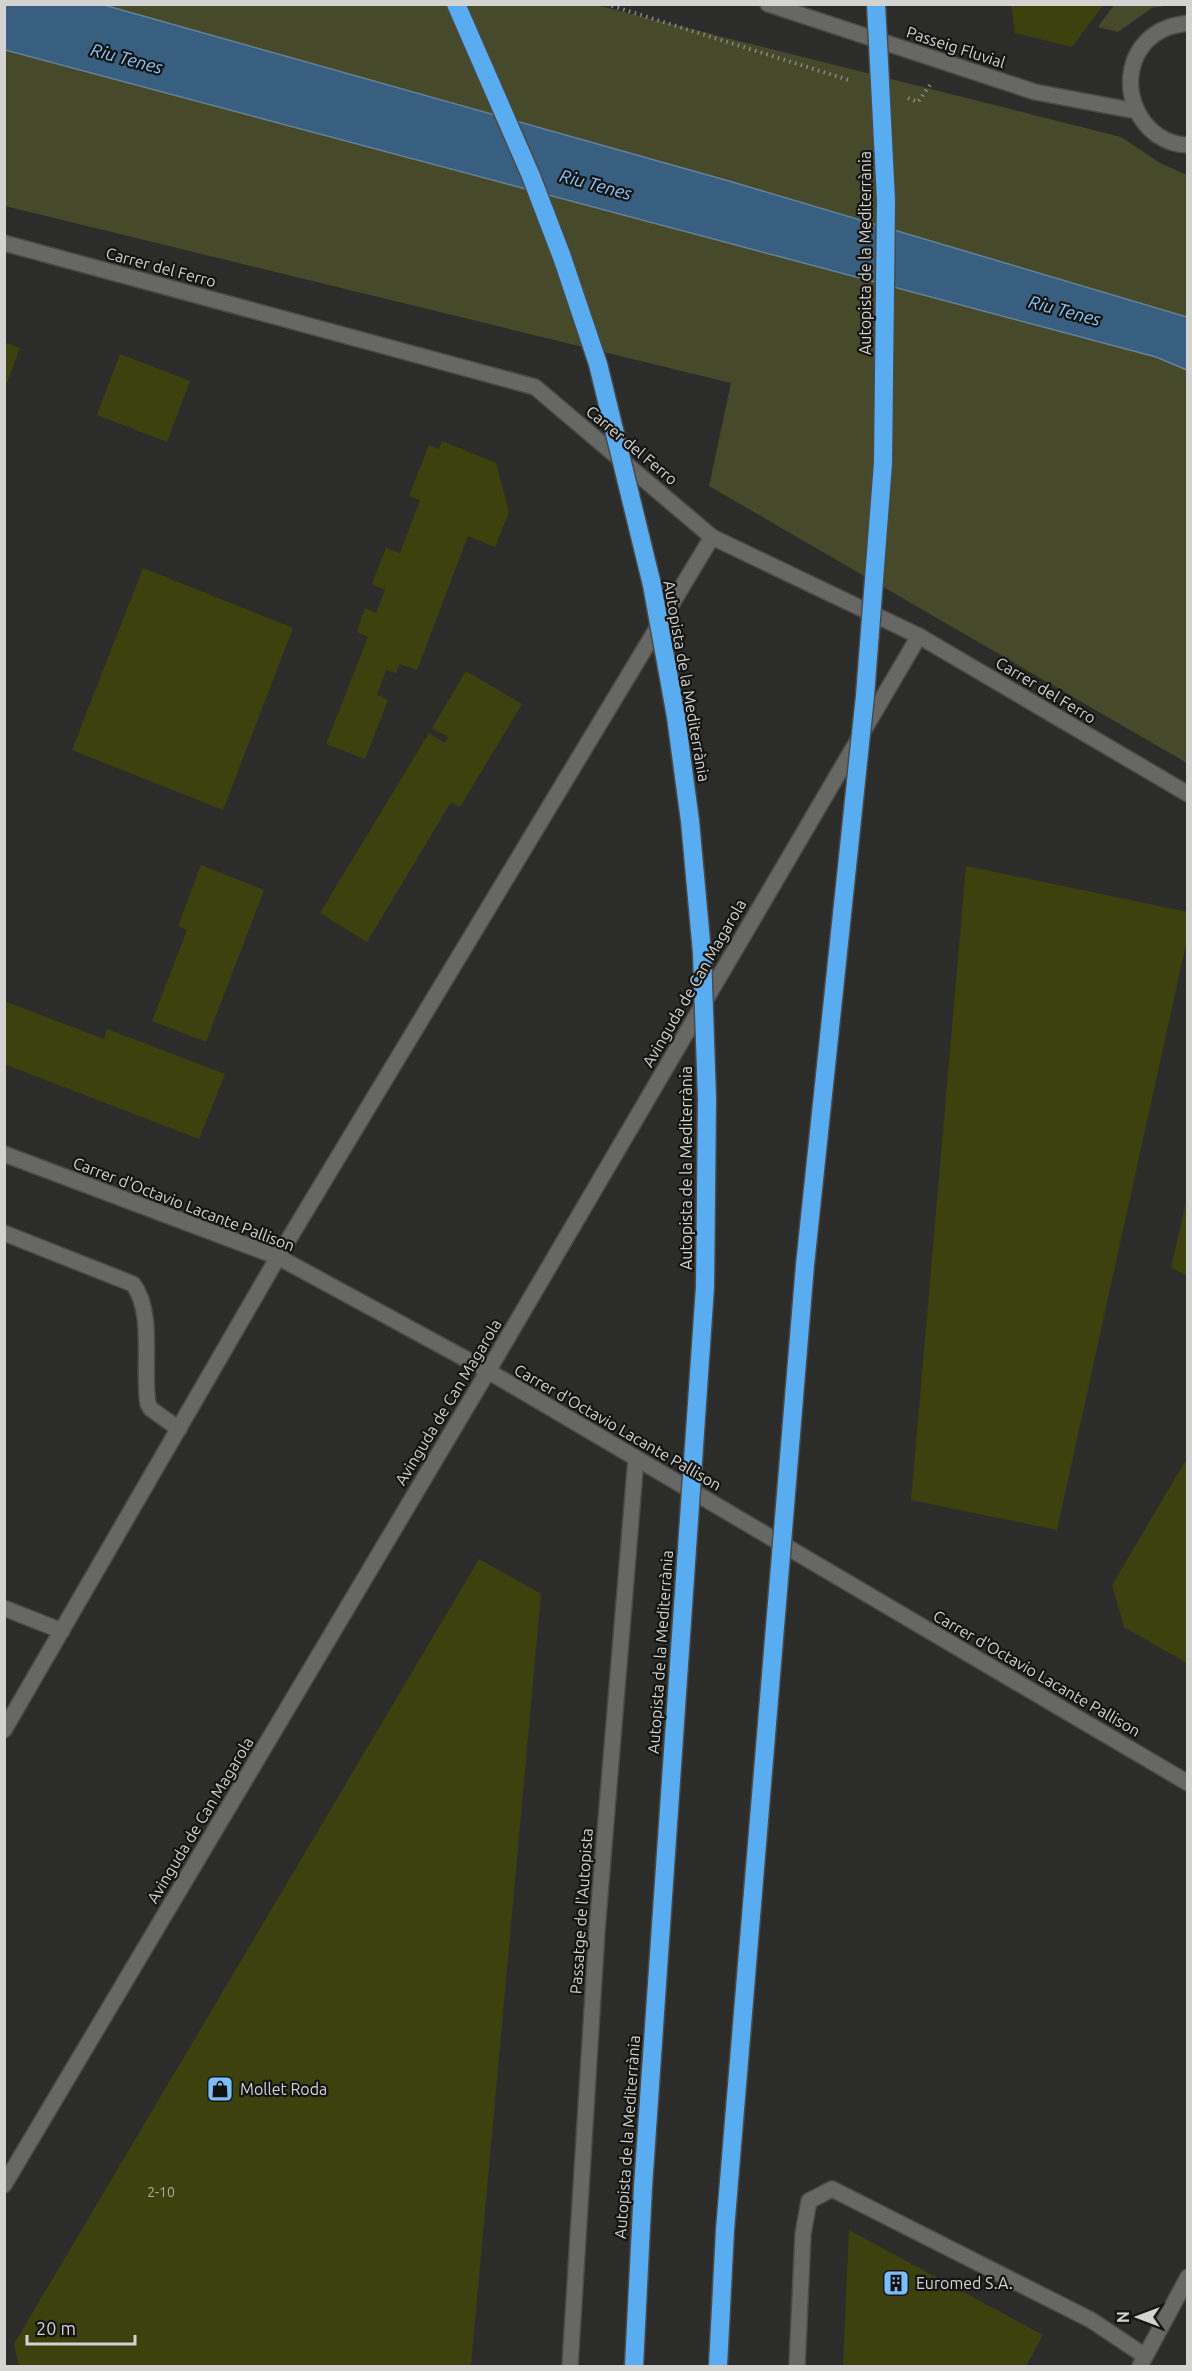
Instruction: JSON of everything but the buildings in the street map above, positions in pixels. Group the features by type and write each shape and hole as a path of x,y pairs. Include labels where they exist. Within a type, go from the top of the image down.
{"highway":[{"name":"Autopista de la Mediterrània","path":"456,4 531,176 562,257 598,364 652,585 676,717 690,821 702,953 707,1098 705,1287 644,2163 634,2367"},
{"name":"Autopista de la Mediterrània","path":"718,2367 725,2230 805,1265 865,696 883,463 886,200 876,4"}],"street":[{"name":"Passeig Fluvial","path":"768,4 1035,92 1136,111"},
{"path":"1188,23 1168,27 1152,38 1138,53 1131,71 1130,91 1136,111 1147,128 1164,139 1188,145"},
{"name":"Carrer del Ferro","path":"4,243 535,387 712,537 919,636 1188,794"},
{"path":"4,1730 278,1257 712,537"},
{"name":"Avinguda de Can Magarola","path":"4,2185 488,1371 919,636"},
{"name":"Carrer d'Octavio Lacante Pallison","path":"4,1154 278,1257 488,1371 1188,1783"},
{"path":"4,1233 133,1284 139,1292 145,1313 148,1404 151,1409 179,1429"},
{"name":"Passatge de l'Autopista","path":"570,2367 597,1930 636,1458"},
{"path":"4,1608 62,1631"},
{"path":"796,2367 803,2234 809,2201 832,2189 1091,2320 1142,2362 1188,2277"}],"path":[{"path":"606,4 861,84"},
{"path":"907,98 918,102 946,63"}],"green space":[{"path":"104,5 596,5 1121,137 1160,163 1187,175 1187,317 729,181"},
{"path":"1114,5 1171,5 1152,8 1118,32 1098,27"},
{"path":"4,50 1156,357 1187,370 1187,763 709,486 731,383 5,206"}],"water":[{"name":"Riu Tenes","path":"4,5 104,5 729,181 1187,317 1187,370 1156,357 5,50"}],"place":[{"name":"Mollet Roda","path":"220,2089"},
{"name":"Euromed S.A.","path":"896,2283"}]}
